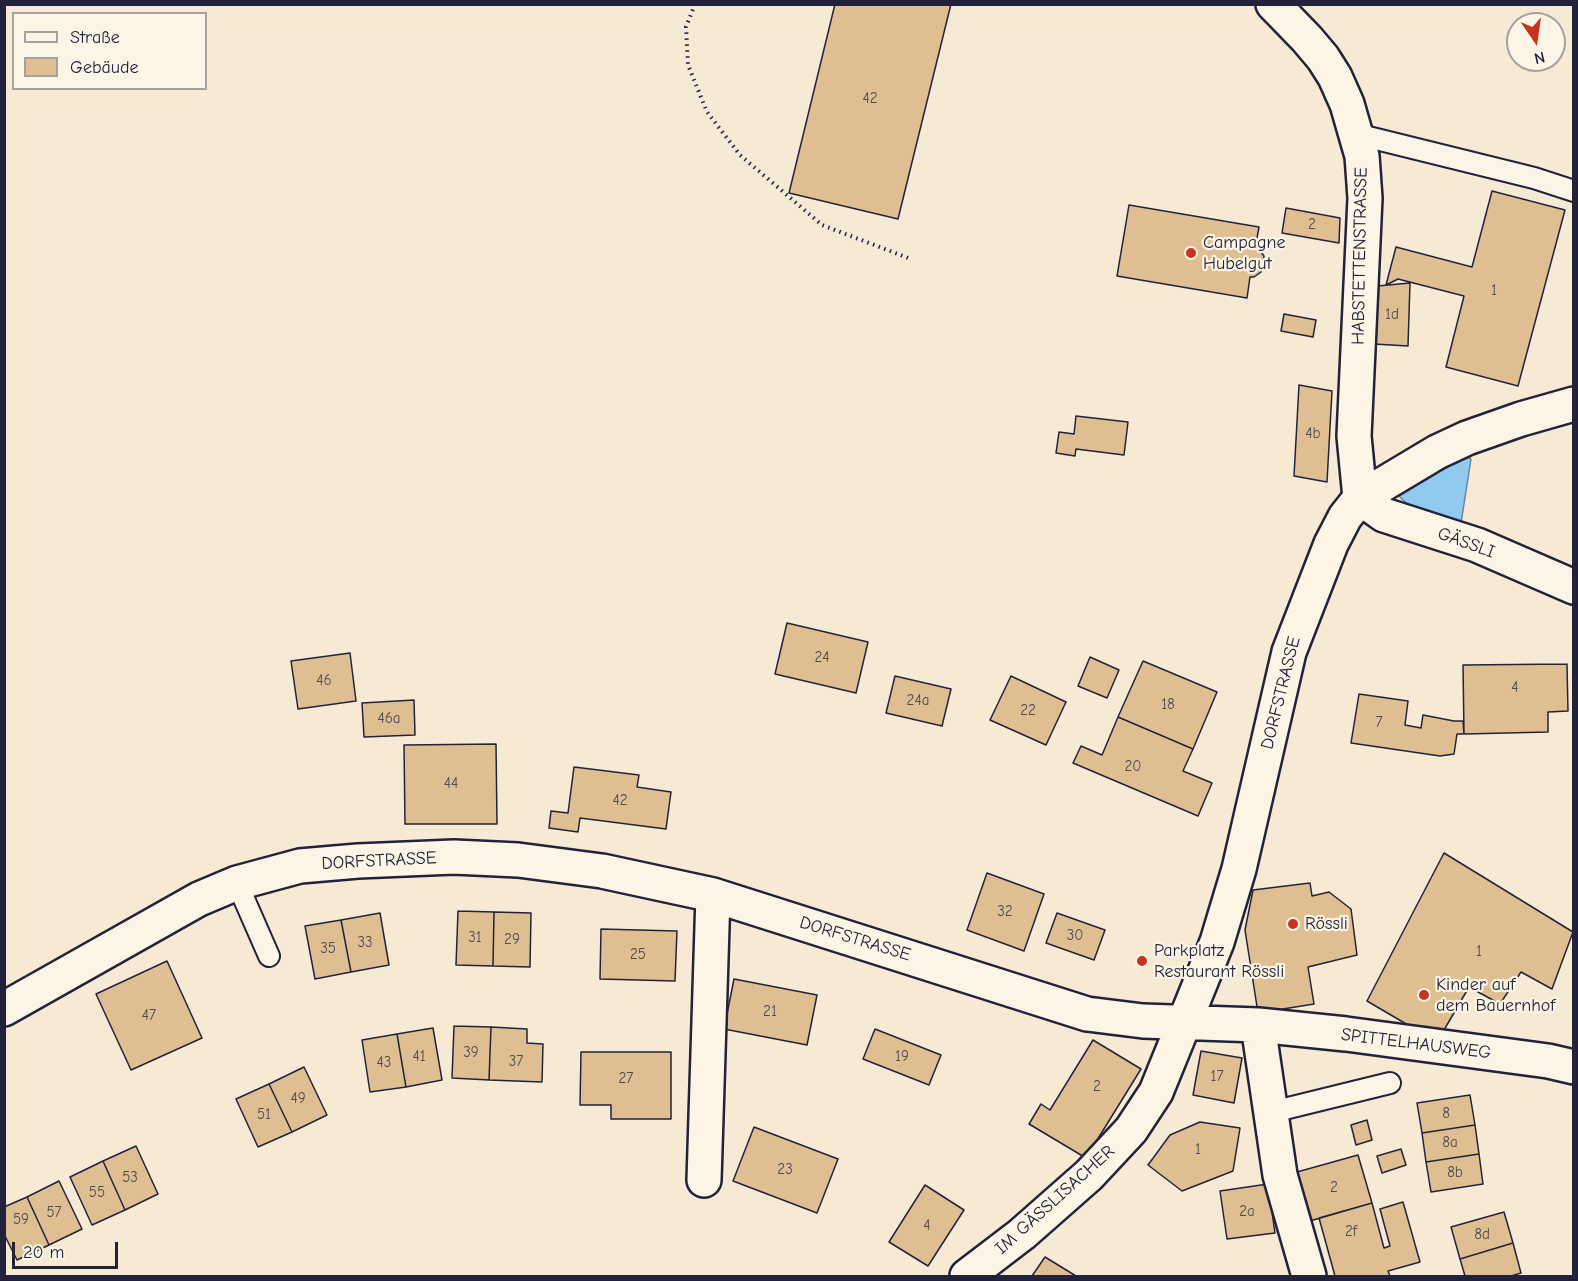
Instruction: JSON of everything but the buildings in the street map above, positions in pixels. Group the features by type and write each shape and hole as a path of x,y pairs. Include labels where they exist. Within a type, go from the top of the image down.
{"street":[{"name":"HABSTETTENSTRASSE","path":"1273,4 1323,58 1341,89 1362,156 1365,198 1354,436 1360,498"},
{"path":"1360,498 1420,461 1467,438 1574,404"},
{"name":"GÄSSLI","path":"1360,498 1384,514 1477,545 1574,587"},
{"name":"DORFSTRASSE","path":"4,1009 199,899 237,883 300,866 454,857 518,860 602,871 713,895 1087,1014 1143,1021 1184,1021 1217,942 1239,869 1289,652 1331,544 1360,498"},
{"path":"704,1180 713,895"},
{"name":"SPITTELHAUSWEG","path":"1184,1021 1258,1025 1442,1046 1574,1067"},
{"name":"IM GÄSSLISACHER","path":"966,1276 1022,1234 1089,1175 1131,1130 1156,1092 1184,1021"},
{"path":"1258,1025 1280,1175 1309,1276"}],"lane":[{"path":"1356,134 1534,178 1574,191"},
{"path":"237,883 269,956"},
{"path":"1272,1112 1390,1083"}],"path":[{"path":"695,4 686,27 688,65 707,112 740,155 822,225 911,259"}],"water":[{"path":"1466,456 1471,459 1459,536 1428,525 1399,496"}],"place":[{"name":"Campagne Hubelgut","path":"1191,253"},
{"name":"Rössli","path":"1293,924"},
{"name":"Parkplatz Restaurant Rössli","path":"1142,961"},
{"name":"Kinder auf dem Bauernhof","path":"1424,995"}]}
